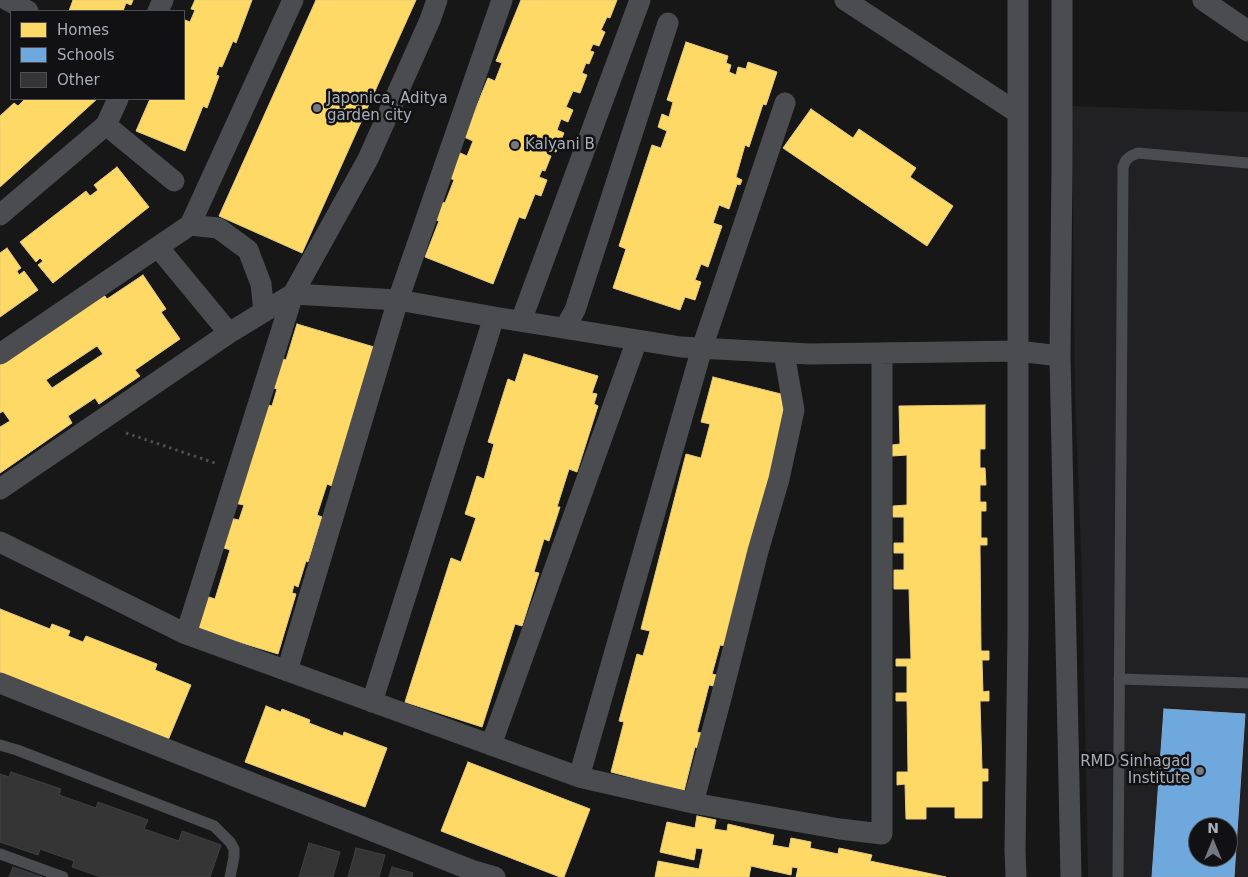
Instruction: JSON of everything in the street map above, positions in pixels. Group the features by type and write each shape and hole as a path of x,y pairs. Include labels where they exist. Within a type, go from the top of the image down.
{"street":[{"path":"7,0 26,10"},
{"path":"0,354 190,224 293,0"},
{"path":"186,634 293,294 368,158 430,20 437,0"},
{"path":"288,671 398,300 502,0"},
{"path":"522,321 640,0"},
{"path":"845,0 1018,113"},
{"path":"1016,877 1018,0"},
{"path":"1062,0 1060,356 1071,877"},
{"path":"1203,0 1248,31"},
{"path":"565,328 575,310 668,22"},
{"path":"0,214 106,125 118,100"},
{"path":"579,777 702,348 785,103"},
{"path":"106,125 174,181"},
{"path":"190,224 218,228 248,250 261,284 264,312"},
{"path":"158,247 229,333"},
{"path":"0,489 229,333 293,294 398,300 638,340 702,348 809,354 1018,351 1060,356"},
{"path":"372,702 494,317"},
{"path":"491,745 638,340"},
{"path":"692,804 758,551 779,480 794,410 784,353"},
{"path":"0,542 186,634 579,777 692,804 840,829 882,834 882,354"},
{"path":"0,684 471,870 494,877"}],"lane":[{"path":"1118,877 1123,167 1126,160 1138,153 1248,163"},
{"path":"1119,679 1248,683"},
{"path":"0,745 214,826 230,842 234,849 230,877"},
{"path":"0,854 63,877"}],"path":[{"path":"97,423 238,471"}],"shaded area":[{"path":"1072,106 1248,112 1248,877 1088,877 1082,577 1075,394"}],"building: Homes":[{"path":"73,0 133,0 131,5 126,3 123,10 69,10"},
{"path":"195,0 252,0 236,43 233,41 222,67 219,66 216,75 219,76 207,108 203,106 185,151 136,131 150,100 185,100 185,20 190,22 195,10 191,9"},
{"name":"Japonica, Aditya garden city","path":"316,0 416,0 302,253 219,216"},
{"name":"Kalyani B","path":"521,0 617,0 610,18 607,17 601,30 605,32 599,46 593,44 590,51 594,52 589,64 586,63 582,73 587,75 580,93 573,91 566,107 573,110 568,122 561,119 557,130 564,133 556,152 551,150 548,155 551,156 545,171 542,170 539,177 547,180 541,196 535,194 525,219 519,217 493,284 425,257 439,221 431,218 438,200 445,203 454,180 448,177 458,152 467,156 473,141 464,137 488,78 495,81 502,63 496,61"},
{"path":"686,42 728,56 726,63 731,65 729,72 736,75 738,67 746,69 748,62 777,72 766,105 763,104 749,147 745,145 736,177 742,180 740,185 737,184 729,209 719,205 713,223 722,226 708,267 701,264 695,280 701,282 695,300 685,297 680,310 613,288 626,249 619,246 652,145 661,148 667,131 658,127 662,114 669,117 673,102 667,100"},
{"path":"24,100 96,100 0,187 0,116 14,103 18,106"},
{"path":"811,109 853,138 859,129 916,168 910,177 953,206 927,246 783,148"},
{"path":"117,167 149,207 53,283 38,265 43,261 40,258 36,262 20,242 86,191 90,196 98,190 94,185"},
{"path":"7,248 21,268 17,271 19,275 24,271 38,290 0,317 0,253"},
{"path":"143,275 166,309 161,312 180,339 135,370 140,376 99,404 95,398 68,416 72,423 0,473 0,427 10,421 3,411 0,413 0,363 102,292 107,299","holes":["97,346 103,354 52,388 46,380"]},
{"path":"297,324 374,347 332,486 327,484 317,515 322,517 308,562 306,561 298,587 294,585 292,593 296,594 278,654 196,629 206,596 215,599 230,550 221,547 229,518 239,520 244,505 234,503 265,404 272,406 277,389 270,387 279,357 286,360"},
{"path":"524,354 598,376 592,393 597,394 594,404 598,406 577,472 569,469 549,541 544,539 534,572 539,573 522,626 515,624 482,727 405,702 451,558 461,562 476,518 465,514 477,476 484,479 494,444 488,442 508,379 515,382"},
{"path":"713,377 789,396 759,538 731,647 720,645 712,674 721,676 718,687 709,685 697,732 705,734 702,749 695,747 684,791 611,772 624,722 619,721 637,654 643,656 650,631 641,629 686,454 701,458 710,424 701,422"},
{"path":"985,405 985,449 980,449 980,468 985,468 986,485 980,485 980,502 986,502 986,511 981,511 981,538 987,538 987,545 980,545 981,651 989,651 989,660 982,660 983,692 989,691 989,701 980,701 982,769 988,769 988,781 982,781 982,818 955,818 955,807 926,807 926,819 906,819 905,784 897,785 897,772 908,772 907,701 896,701 896,693 907,693 907,666 896,666 896,659 911,659 909,589 894,589 894,570 904,570 904,553 894,553 894,543 904,543 904,517 893,517 893,506 907,505 907,455 892,456 892,445 900,444 899,406"},
{"path":"0,609 50,629 52,624 70,631 68,636 83,642 86,636 157,664 155,670 191,685 166,745 0,679"},
{"path":"266,706 281,712 282,709 310,720 309,723 343,736 344,732 387,748 365,807 245,762"},
{"path":"468,762 590,809 564,877 441,831"},
{"path":"697,816 716,820 714,829 727,831 728,824 774,835 772,845 789,848 791,838 811,842 810,848 838,854 839,848 872,855 870,861 946,877 796,877 798,868 792,867 791,875 751,866 749,877 655,877 658,861 699,869 703,849 696,848 694,860 660,852 667,822 695,828"}],"building: Schools":[{"name":"RMD Sinhagad Institute","path":"1164,709 1245,714 1238,818 1188,817 1188,867 1235,867 1234,877 1152,877"}],"building: Other":[{"path":"11,772 61,789 59,795 96,808 98,802 148,820 144,829 179,841 182,831 221,845 210,877 101,877 72,867 74,861 40,849 38,855 0,842 0,774 9,777"},
{"path":"309,843 340,852 333,877 299,877"},
{"path":"356,848 385,855 379,877 348,877"},
{"path":"13,867 42,877 9,877"},
{"path":"392,867 413,873 412,877 389,877"}],"place":[{"name":"Japonica, Aditya garden city","path":"317,108"},
{"name":"Kalyani B","path":"515,145"},
{"name":"RMD Sinhagad Institute","path":"1200,771"}]}
